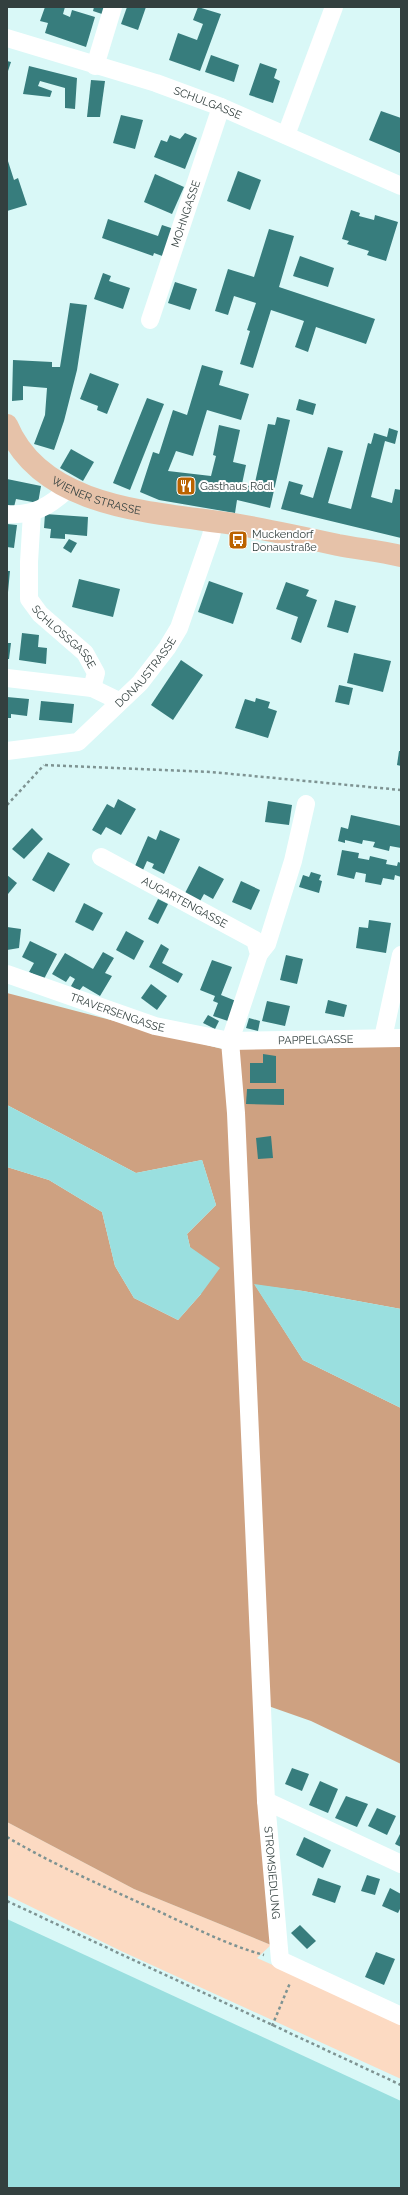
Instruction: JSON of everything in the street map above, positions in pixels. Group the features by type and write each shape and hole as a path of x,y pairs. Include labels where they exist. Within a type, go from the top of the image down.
{"main road":[{"name":"WIENER STRASSE","path":"7,425 14,442 45,474 68,488 126,508 214,521 401,556"}],"street":[{"path":"95,66 114,7"},
{"path":"286,135 334,7"},
{"name":"SCHULGASSE","path":"7,38 95,66 156,83 221,107 401,186"},
{"name":"MOHNGASSE","path":"150,320 221,107"},
{"path":"7,514 32,513 57,500 68,488"},
{"name":"SCHLOSSGASSE","path":"32,513 29,562 29,599 40,614 85,652 96,672 92,688"},
{"name":"DONAUSTRASSE","path":"7,751 78,742 140,683 167,648 179,628 212,536 214,521"},
{"path":"7,678 92,688 120,701"},
{"path":"230,1041 259,954 267,944 270,936 293,861 306,804"},
{"name":"AUGARTENGASSE","path":"100,857 255,940 259,954"},
{"path":"383,1038 401,954"},
{"name":"TRAVERSENGASSE","path":"7,974 155,1026 230,1041"},
{"name":"PAPPELGASSE","path":"230,1041 401,1038"},
{"name":"STROMSIEDLUNG","path":"230,1041 236,1113 266,1801 280,1960"},
{"path":"266,1801 401,1864"},
{"path":"280,1960 401,2016"}],"path":[{"path":"7,805 49,761"},
{"path":"37,766 44,765 211,772 401,790"},
{"path":"7,1837 23,1847 101,1885 240,1949 280,1960"},
{"path":"7,1901 401,2085"},
{"path":"272,2026 283,1999"}],"shaded area":[{"path":"7,993 222,1049 401,1041 401,1309 303,1291 255,1285 303,1360 401,1408 401,1764 311,1721 254,1701 271,1945 134,1889 7,1822 7,1167 49,1180 102,1212 115,1266 134,1298 178,1320 201,1294 187,1234 216,1205 202,1160 136,1173 7,1105"},
{"path":"7,1822 134,1889 271,1945 257,1958 401,2022 401,2079 121,1951 7,1895"}],"water":[{"path":"7,1105 136,1173 202,1160 216,1205 187,1234 190,1247 220,1268 201,1294 178,1320 134,1298 115,1266 102,1212 49,1180 7,1167"},
{"path":"254,1284 303,1291 401,1309 401,1408 303,1360"},
{"path":"7,1919 401,2101 401,2188 7,2188"}],"building":[{"path":"45,7 65,7 63,14 70,17 72,10 95,17 86,47 45,33 48,23 40,21"},
{"path":"94,7 108,7 105,15 93,11"},
{"path":"127,7 146,7 138,30 121,24"},
{"path":"198,7 221,14 200,71 169,60 178,33 197,40 203,24 193,20"},
{"path":"211,55 239,65 234,82 205,72"},
{"path":"7,61 11,62 7,74"},
{"path":"260,63 277,69 274,78 280,81 273,103 249,95"},
{"path":"29,66 77,78 75,109 65,108 65,88 40,81 38,86 52,91 50,97 23,94"},
{"path":"91,80 105,81 100,117 87,117"},
{"path":"381,111 401,118 400,153 369,140"},
{"path":"121,115 143,120 135,149 113,143"},
{"path":"185,133 197,138 185,169 154,157 161,140 167,142 170,135 180,139"},
{"path":"7,158 14,180 18,178 27,205 7,211"},
{"path":"238,171 261,180 250,210 227,201"},
{"path":"155,174 184,187 172,214 144,202"},
{"path":"351,210 360,213 359,216 374,220 375,215 398,222 386,261 367,255 369,251 347,244 349,241 342,239"},
{"path":"108,219 158,236 162,225 174,229 165,257 154,253 153,256 102,238"},
{"path":"269,229 294,236 279,287 375,319 366,344 316,327 308,352 295,347 304,321 271,310 253,368 240,364 250,331 247,330 256,303 234,296 228,315 215,311 228,269 254,277"},
{"path":"300,256 334,268 328,287 293,276"},
{"path":"103,273 111,276 109,281 130,288 123,309 94,299"},
{"path":"175,282 197,289 190,310 168,303"},
{"path":"70,303 87,305 77,370 64,421 54,450 34,444 45,415 47,388 23,386 23,400 12,401 13,360 52,362 52,367 60,367"},
{"path":"202,365 223,371 219,385 249,394 241,420 207,410 193,456 176,451 168,471 211,476 216,456 213,455 219,425 240,430 233,462 246,465 242,484 254,487 268,424 275,425 277,417 290,420 270,508 237,500 235,513 159,500 140,492 153,452 159,454 173,410 187,415"},
{"path":"90,373 119,384 107,414 97,410 98,406 80,399"},
{"path":"147,398 164,404 130,490 113,483"},
{"path":"299,399 316,404 313,415 296,410"},
{"path":"389,428 398,431 395,444 385,441 371,497 392,503 395,489 401,490 401,538 281,509 289,481 303,485 300,494 313,498 328,447 343,451 328,503 351,509 368,443 371,444 374,433 387,437"},
{"path":"71,449 94,462 83,481 60,468"},
{"path":"7,479 41,486 38,503 16,499 14,507 7,506"},
{"path":"45,514 88,517 87,536 65,534 65,539 50,538 51,529 44,528"},
{"path":"7,524 17,525 14,548 7,547"},
{"path":"69,539 77,543 71,553 63,548"},
{"path":"7,571 10,571 8,592 7,592"},
{"path":"79,579 120,589 113,617 72,607"},
{"path":"209,581 243,593 233,624 198,612"},
{"path":"286,582 309,590 306,596 317,600 301,643 291,639 298,617 276,609"},
{"path":"335,600 356,606 348,633 327,627"},
{"path":"22,633 39,635 38,647 47,648 46,664 19,660"},
{"path":"7,643 11,643 9,659 7,659"},
{"path":"354,653 391,661 383,692 347,683"},
{"path":"181,660 203,675 173,720 151,705"},
{"path":"339,685 353,688 349,705 335,702"},
{"path":"7,697 29,699 27,716 11,714 11,718 7,718"},
{"path":"256,698 270,702 268,708 277,711 268,738 235,728 245,699 255,702"},
{"path":"41,701 74,704 72,723 39,720"},
{"path":"399,751 401,751 401,766 397,765"},
{"path":"118,799 136,809 121,835 106,827 101,835 92,830 107,804 114,808"},
{"path":"268,801 292,805 289,825 265,822"},
{"path":"351,815 401,826 401,848 390,846 389,851 373,847 375,842 363,840 362,844 345,840 345,843 338,841 341,827 348,829"},
{"path":"32,828 43,839 24,859 12,849"},
{"path":"160,830 180,839 164,874 152,868 154,864 147,861 143,870 135,866 148,836 156,840"},
{"path":"342,850 359,853 358,858 369,860 370,856 387,860 386,864 397,866 398,862 401,863 401,877 395,875 394,880 383,878 381,885 365,882 366,874 356,872 354,879 337,875"},
{"path":"48,852 70,864 54,892 32,880"},
{"path":"199,866 224,879 213,899 204,894 199,903 184,895"},
{"path":"311,872 321,875 319,880 322,881 319,893 299,887 303,875 309,877"},
{"path":"7,875 17,883 8,894 7,893"},
{"path":"241,881 260,890 251,910 232,902"},
{"path":"158,899 168,904 158,924 148,919"},
{"path":"84,903 103,913 93,931 75,922"},
{"path":"369,920 391,923 386,953 356,948 359,927 368,928"},
{"path":"7,927 21,929 19,948 7,950"},
{"path":"126,931 144,941 134,960 116,950"},
{"path":"30,941 57,954 44,979 29,972 34,963 22,957"},
{"path":"161,944 169,949 162,963 183,974 178,983 149,967"},
{"path":"103,952 114,958 105,973 112,976 100,996 83,986 79,991 71,986 75,979 70,976 66,982 52,974 65,953 93,969"},
{"path":"286,955 303,959 297,984 280,980"},
{"path":"212,960 232,967 221,995 236,1001 228,1021 213,1016 218,1003 213,1001 215,996 200,990"},
{"path":"151,984 167,996 157,1010 141,998"},
{"path":"328,1000 347,1005 344,1017 325,1013"},
{"path":"267,1001 290,1006 285,1026 262,1021"},
{"path":"208,1015 219,1021 215,1029 203,1023"},
{"path":"249,1018 260,1021 258,1031 246,1028"},
{"path":"263,1054 276,1056 276,1083 250,1083 250,1063 263,1063"},
{"path":"247,1089 284,1089 284,1105 246,1104"},
{"path":"271,1136 273,1158 258,1159 256,1138"},
{"path":"292,1768 309,1774 302,1791 285,1784"},
{"path":"320,1781 338,1789 328,1813 309,1805"},
{"path":"346,1796 368,1804 357,1827 335,1818"},
{"path":"377,1808 396,1816 387,1835 368,1826"},
{"path":"401,1832 401,1847 395,1844"},
{"path":"304,1837 331,1850 323,1868 296,1855"},
{"path":"367,1875 380,1879 375,1895 361,1891"},
{"path":"318,1878 341,1886 335,1903 312,1895"},
{"path":"390,1888 401,1894 401,1907 398,1913 382,1906"},
{"path":"300,1925 316,1941 307,1949 291,1933"},
{"path":"376,1952 395,1959 384,1985 365,1977"}],"place":[{"name":"Gasthaus Rödl","path":"186,486"},
{"name":"Muckendorf Donaustraße","path":"238,540"}]}
